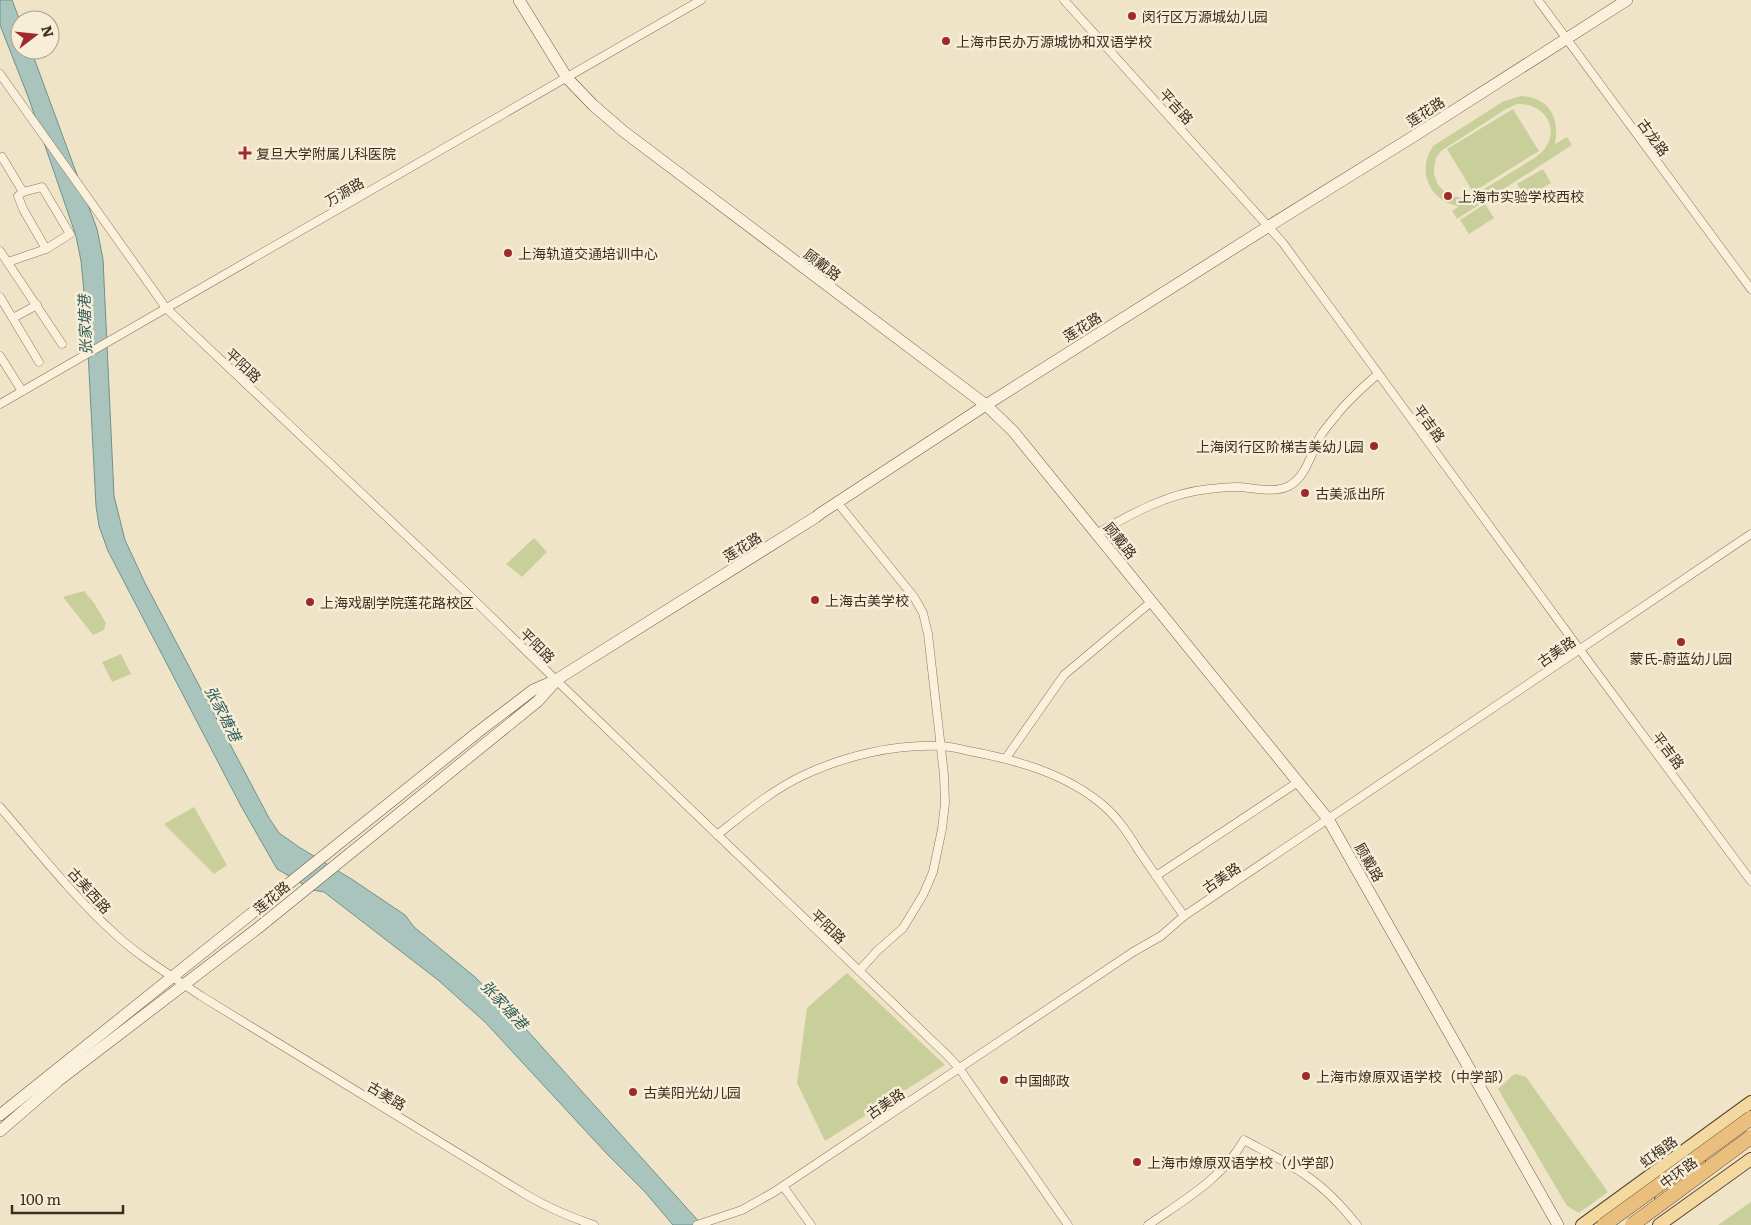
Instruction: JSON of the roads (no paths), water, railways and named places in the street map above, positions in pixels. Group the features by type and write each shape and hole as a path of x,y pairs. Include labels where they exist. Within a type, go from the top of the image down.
{"highway":[{"name":"中环路","path":"1604,1225 1751,1118"},
{"name":"中环路","path":"1632,1225 1751,1137"}],"main road":[{"name":"顾戴路","path":"519,0 567,78 622,131 986,405 1013,431 1328,819 1558,1225"},
{"name":"莲花路","path":"0,1115 533,690 556,680 816,517 986,405 1627,0"},
{"name":"莲花路","path":"0,1131 58,1082 185,985 538,701 556,680"},
{"name":"虹梅路","path":"1582,1225 1751,1102"},
{"path":"1641,1225 1640,1217 1697,1164 1719,1133 1725,1121"},
{"path":"1659,1225 1751,1159"}],"street":[{"name":"万源路","path":"0,404 701,0"},
{"name":"平吉路","path":"1064,0 1269,226 1751,881"},
{"name":"古龙路","path":"1538,0 1751,290"},
{"name":"平阳路","path":"0,74 166,308 468,594 948,1056 959,1068 1068,1225"},
{"path":"0,158 2,157 23,192"},
{"path":"8,262 46,249 70,234 42,187 23,192 18,196 23,209 46,249"},
{"path":"0,251 62,344"},
{"path":"0,297 39,362"},
{"path":"13,318 36,304"},
{"path":"0,356 22,391"},
{"path":"1096,534 1140,509 1181,494 1206,489 1234,487 1271,490 1281,489 1290,485 1304,471 1322,435 1335,417 1347,402 1378,374"},
{"path":"837,502 914,598 923,613 928,634 944,775 945,803 933,872 923,895 903,928 877,951 859,971"},
{"name":"古美路","path":"697,1225 742,1210 783,1186 1133,952 1161,936 1184,916 1751,534"},
{"path":"1006,758 1064,675 1151,602"},
{"path":"718,835 780,788 822,767 878,752 941,746 1006,758 1032,766 1063,780 1100,802 1116,818 1184,916"},
{"path":"1156,876 1298,782"},
{"name":"古美西路","path":"0,807 96,916 134,950 173,977"},
{"name":"古美路","path":"173,977 525,1194 562,1214 594,1225"},
{"path":"1148,1225 1217,1176 1228,1164 1244,1140 1316,1183 1338,1203 1357,1225"},
{"path":"783,1186 812,1225"}],"water":[{"path":"0,0 12,0 16,10 10,10 10,51 0,25"},
{"path":"14,60 35,60 97,229 103,259 114,496 125,540 145,583 269,818 279,833 405,915 414,927 475,977 516,1018 702,1225 673,1225 645,1192 607,1154 485,1022 438,980 324,892 313,890 277,869 241,806 108,551 99,526 96,506 86,313 81,261 76,236"}],"place":[{"name":"闵行区万源城幼儿园","path":"1132,16"},
{"name":"上海市民办万源城协和双语学校","path":"946,41"},
{"name":"复旦大学附属儿科医院","path":"245,153"},
{"name":"上海市实验学校西校","path":"1448,196"},
{"name":"上海轨道交通培训中心","path":"508,253"},
{"name":"上海闵行区阶梯吉美幼儿园","path":"1374,446"},
{"name":"古美派出所","path":"1305,493"},
{"name":"上海古美学校","path":"815,600"},
{"name":"上海戏剧学院莲花路校区","path":"310,602"},
{"name":"蒙氏-蔚蓝幼儿园","path":"1681,642"},
{"name":"上海市燎原双语学校（中学部）","path":"1306,1076"},
{"name":"中国邮政","path":"1004,1080"},
{"name":"古美阳光幼儿园","path":"633,1092"},
{"name":"上海市燎原双语学校（小学部）","path":"1137,1162"}],"water label":[{"name":"张家塘港","path":"84,325"},
{"name":"张家塘港","path":"224,713"},
{"name":"张家塘港","path":"505,1004"}]}
